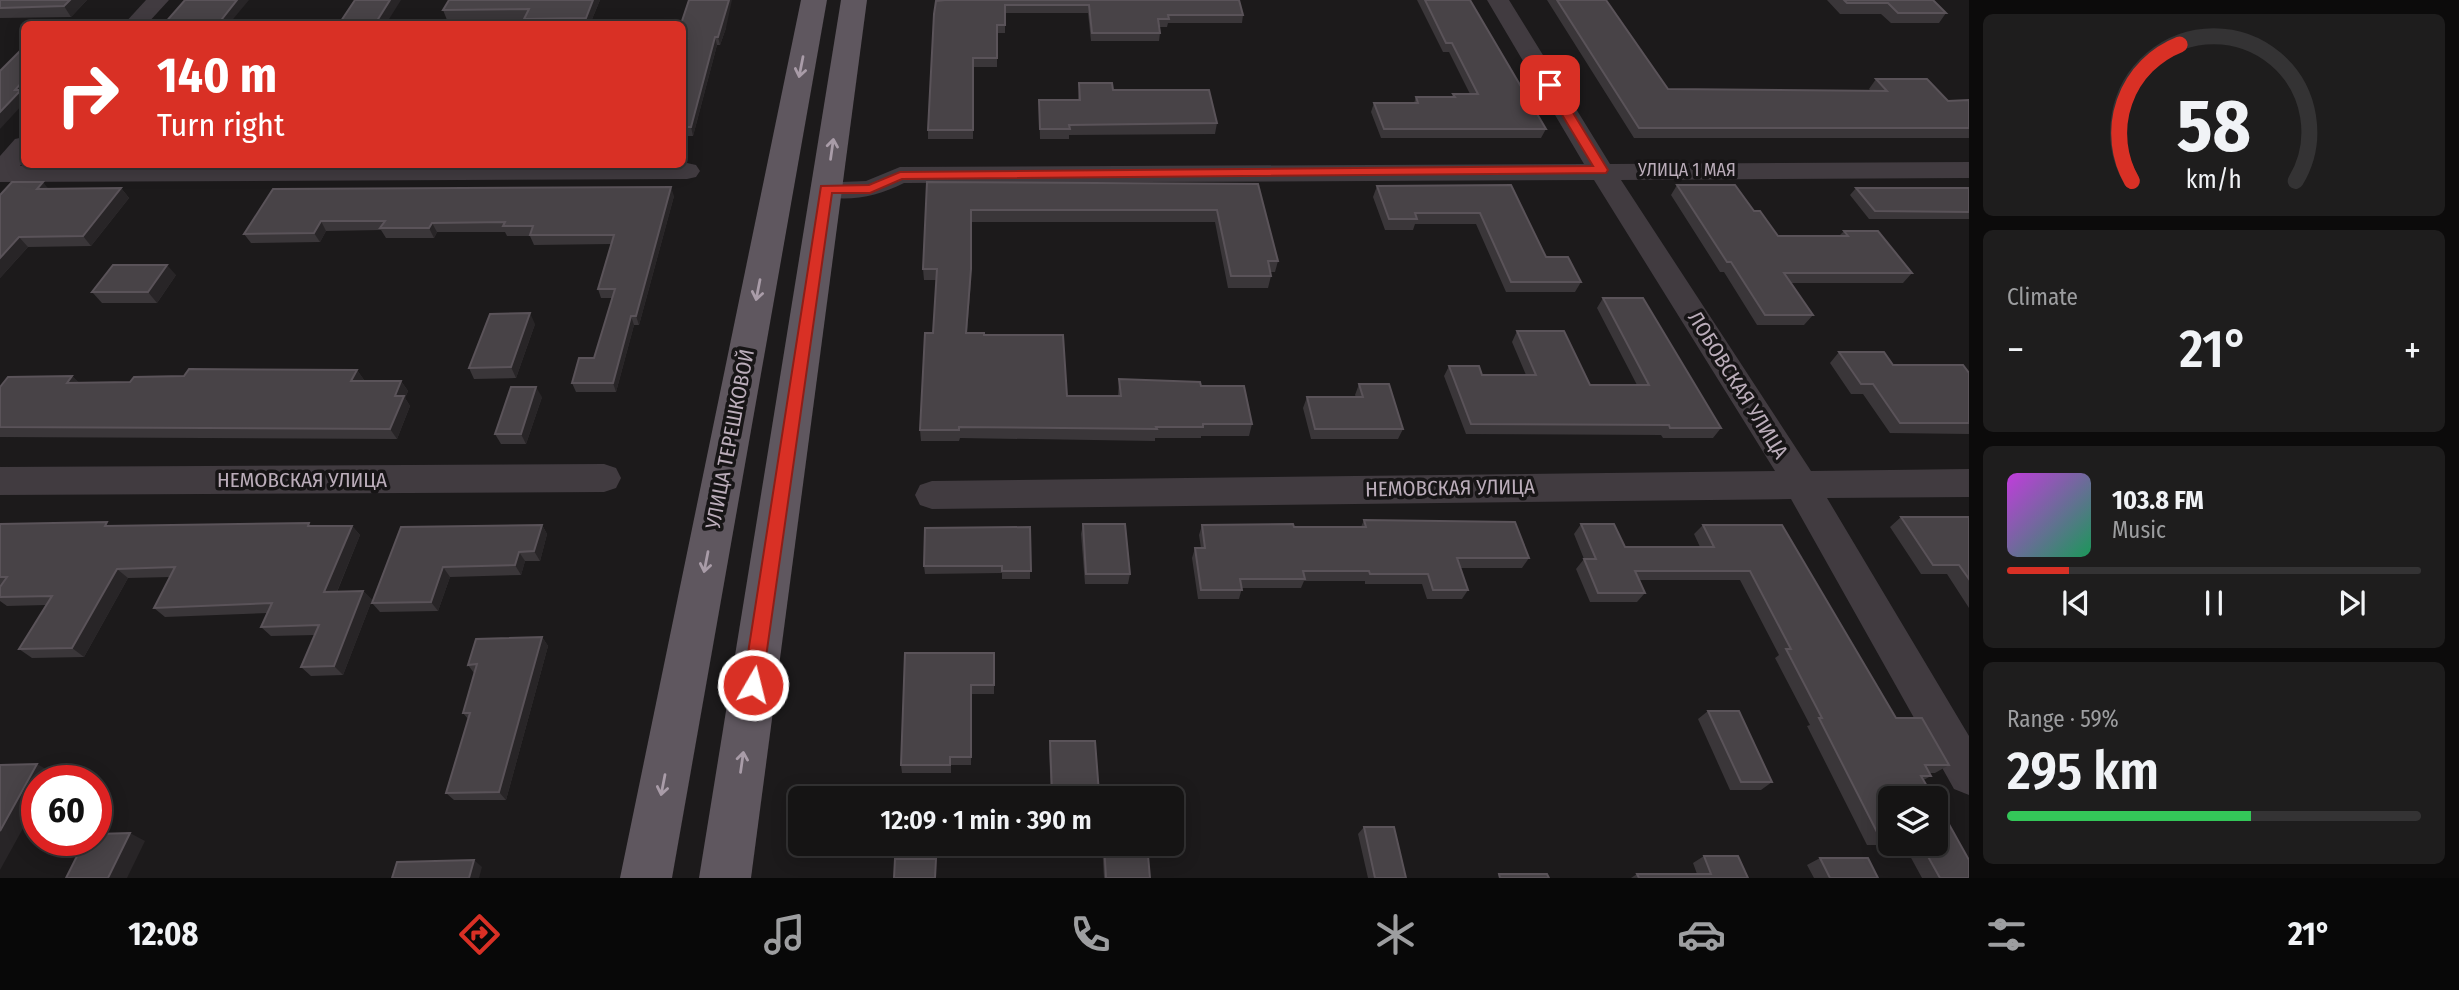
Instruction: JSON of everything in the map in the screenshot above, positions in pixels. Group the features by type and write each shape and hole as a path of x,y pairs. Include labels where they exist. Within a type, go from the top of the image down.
{"main road":[{"name":"УЛИЦА ТЕРЕШКОВОЙ","path":"646,878 814,0"},
{"path":"724,878 854,0"}],"street":[{"path":"138,21 158,0"},
{"name":"ЛОБОВСКАЯ УЛИЦА","path":"1499,0 1601,170 1800,483 1969,775"},
{"path":"0,173 21,148"},
{"name":"УЛИЦА 1 МАЯ","path":"826,189 870,189 900,176 1969,170"},
{"path":"0,173 687,171"},
{"name":"НЕМОВСКАЯ УЛИЦА","path":"0,481 604,478"},
{"name":"НЕМОВСКАЯ УЛИЦА","path":"932,495 1969,483"}],"building":[{"path":"0,0 70,0 64,6 0,8"},
{"path":"185,0 237,0 220,21 167,21"},
{"path":"355,0 390,0 377,21 341,21"},
{"path":"449,0 593,0 586,18 524,19 529,9 443,10"},
{"path":"689,0 729,0 718,37 715,37 691,127 686,127 687,39 686,21 682,21"},
{"path":"1239,0 1243,15 1168,15 1169,19 1158,19 1160,33 1092,33 1089,5 1005,5 1005,25 997,25 997,58 973,58 973,130 928,130 934,14 936,1"},
{"path":"1425,0 1470,0 1546,129 1384,129 1374,103 1418,103 1416,97 1478,94 1452,43 1446,43"},
{"path":"1557,0 1606,0 1668,89 1887,91 1876,79 1927,79 1948,101 1969,100 1969,128 1639,128"},
{"path":"1844,0 1933,0 1946,13 1898,13 1888,3 1847,3"},
{"path":"21,50 21,83 15,90 21,90 0,112 0,71"},
{"path":"1079,83 1112,83 1113,90 1209,90 1217,123 1069,125 1070,129 1040,129 1039,100 1080,100"},
{"path":"12,182 43,182 37,189 121,188 83,236 19,237 0,258 0,195"},
{"path":"927,182 1258,184 1278,261 1268,261 1271,276 1231,276 1217,210 971,210 971,269 966,333 1063,335 1067,396 1121,396 1119,379 1200,382 1201,386 1244,386 1252,424 1203,424 1203,427 1156,427 1157,429 959,427 959,430 920,430 925,333 933,333 937,269 923,269"},
{"path":"1511,185 1546,257 1568,257 1581,282 1511,282 1480,213 1415,213 1417,219 1389,219 1377,186"},
{"path":"1677,185 1735,185 1754,211 1760,211 1778,236 1848,236 1844,231 1878,231 1912,273 1784,273 1813,315 1765,315"},
{"path":"671,187 636,316 631,316 613,383 572,383 579,358 594,358 615,289 598,289 614,235 530,235 533,226 503,226 505,222 432,223 429,228 380,228 385,221 321,221 314,233 244,234 273,189"},
{"path":"1856,188 1969,188 1969,212 1875,211"},
{"path":"113,265 167,265 148,292 92,292"},
{"path":"1603,298 1643,298 1721,428 1670,428 1669,425 1471,424 1449,366 1479,366 1482,375 1536,375 1517,331 1564,331 1590,385 1649,385"},
{"path":"530,313 511,367 469,368 490,314"},
{"path":"1839,352 1884,352 1893,365 1963,365 1969,373 1969,423 1900,423 1873,384 1861,384"},
{"path":"189,369 357,370 351,381 401,381 395,396 404,396 390,429 0,427 0,387 8,377 72,376 67,383 130,382 134,377 184,376"},
{"path":"1359,384 1389,384 1403,429 1315,429 1307,397 1363,397"},
{"path":"511,387 536,387 521,434 495,434"},
{"path":"1901,517 1969,517 1969,579 1959,565 1933,565"},
{"path":"1364,520 1515,522 1529,558 1457,558 1468,590 1433,590 1428,574 1303,571 1305,579 1240,579 1242,590 1201,590 1195,548 1205,548 1202,525 1293,524 1294,527 1366,527"},
{"path":"107,522 105,526 309,523 308,526 352,526 324,592 363,591 334,666 301,667 319,625 261,627 272,603 154,608 175,567 117,569 72,648 19,649 52,596 0,597 0,587 7,577 0,577 0,524"},
{"path":"1083,524 1125,524 1130,574 1086,574"},
{"path":"1581,524 1614,524 1625,547 1714,547 1703,525 1782,525 1896,718 1922,718 1949,765 1925,765 1931,776 1921,776 1927,786 1878,786 1878,834 1786,649 1791,649 1750,571 1635,571 1645,593 1598,593 1584,559 1596,559"},
{"path":"542,525 534,551 519,552 515,565 443,567 431,602 372,603 401,527"},
{"path":"1030,527 1031,571 1002,571 1002,566 924,566 925,528"},
{"path":"542,637 499,792 446,793 470,713 463,713 477,664 468,665 476,639"},
{"path":"905,653 994,653 994,685 971,685 971,757 950,757 950,765 901,765"},
{"path":"1708,711 1739,711 1772,782 1741,782"},
{"path":"1050,741 1095,741 1098,786 1052,786"},
{"path":"37,764 21,765 21,793 0,831 0,765"},
{"path":"1948,822 1969,860 1969,878 1940,878 1928,856 1948,856"},
{"path":"1364,827 1394,827 1406,878 1375,878"},
{"path":"130,833 108,878 66,878 77,856 112,856 112,834"},
{"path":"1105,856 1148,856 1150,878 1106,878"},
{"path":"1704,856 1738,856 1748,878 1639,878 1637,874 1711,874"},
{"path":"1820,858 1868,858 1878,878 1830,878"},
{"path":"895,859 936,859 935,878 894,878"},
{"path":"474,860 469,878 392,878 397,862"},
{"path":"1499,874 1547,874 1549,878 1500,878"}],"route":[{"path":"753,685 826,189 870,189 900,176 1601,170 1550,85"}]}
